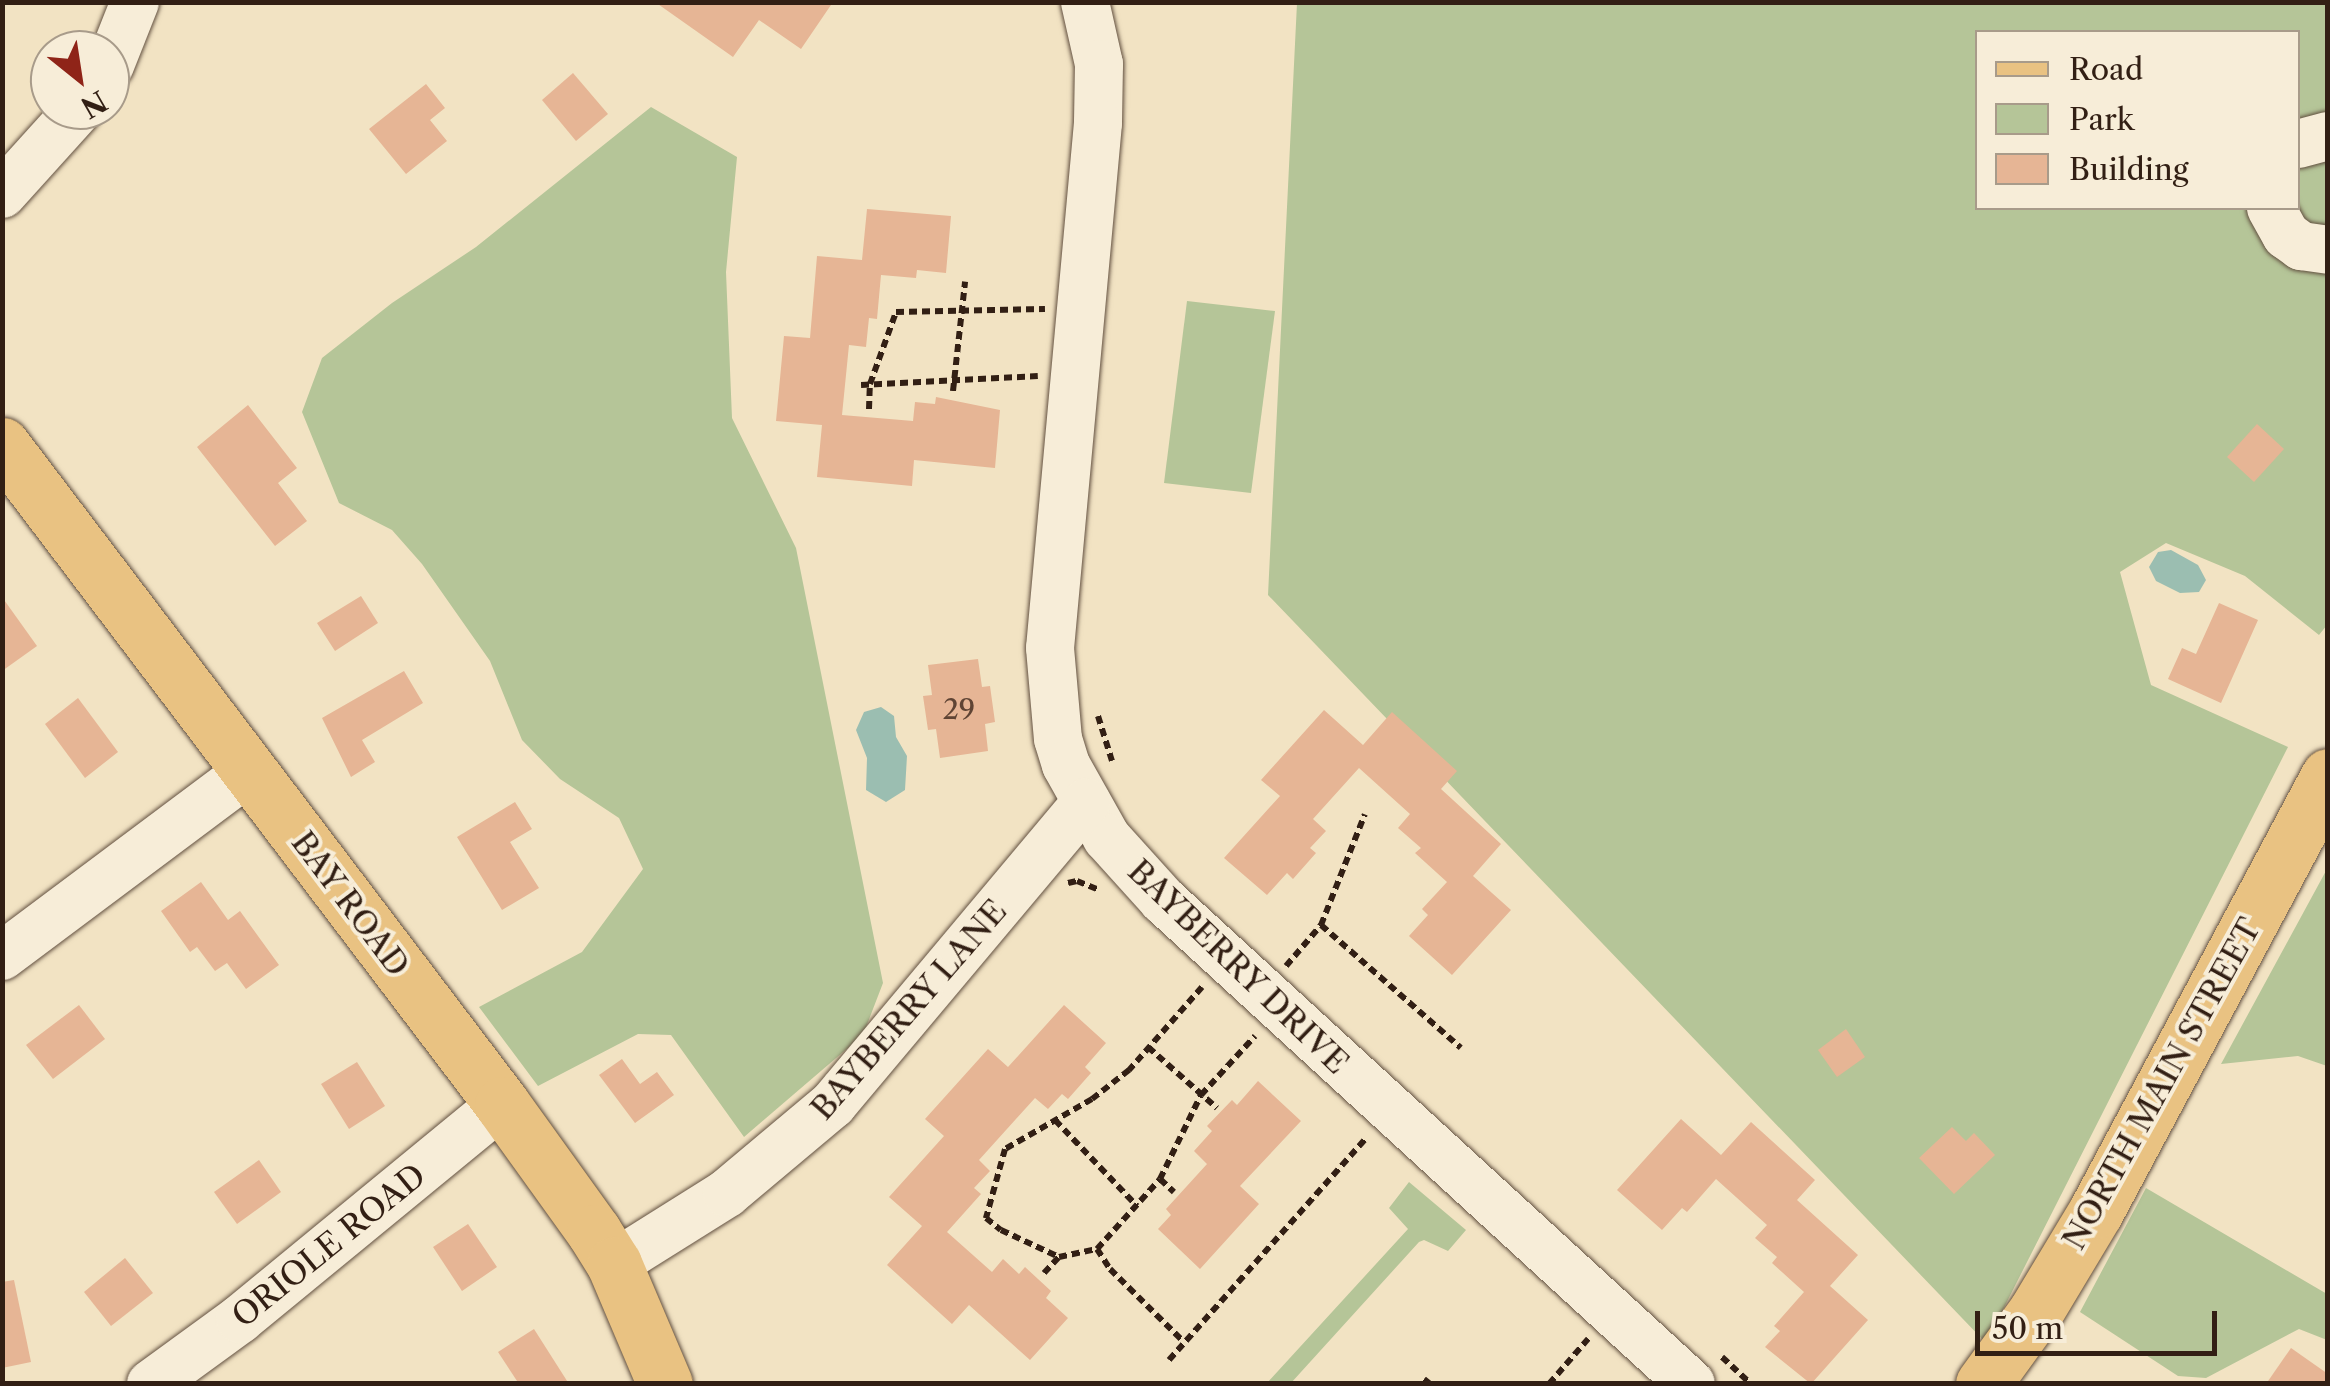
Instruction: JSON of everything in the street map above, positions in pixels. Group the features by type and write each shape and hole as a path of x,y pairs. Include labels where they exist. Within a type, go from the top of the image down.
{"main road":[{"name":"BAY ROAD","path":"2,445 502,1104 614,1264 665,1384"},
{"name":"NORTH MAIN STREET","path":"1983,1384 2036,1311 2096,1210 2328,776"}],"street":[{"path":"124,30 135,2"},
{"name":"BAYBERRY DRIVE","path":"1085,2 1096,40 1098,123 1050,666 1058,739 1100,788 1120,854 1163,900 1699,1364"},
{"path":"2,194 60,130"},
{"path":"2300,143 2328,136"},
{"path":"2272,210 2286,235 2302,246 2328,250"},
{"path":"2,956 249,771"},
{"name":"BAYBERRY LANE","path":"614,1264 727,1193 833,1104 1100,788"},
{"name":"ORIOLE ROAD","path":"151,1384 240,1319 502,1104"}],"path":[{"path":"953,391 965,282"},
{"path":"868,409 866,384 896,312 1046,309"},
{"path":"866,384 1040,376"},
{"path":"1096,708 1100,788"},
{"path":"1284,968 1321,925 1365,814"},
{"path":"1061,884 1077,882 1110,900"},
{"path":"1321,925 1461,1048"},
{"path":"1274,952 1284,968 1300,978"},
{"path":"1188,973 1216,999"},
{"path":"1059,1257 1000,1230 986,1218 1005,1149 1116,1080 1202,986"},
{"path":"1242,1024 1269,1049"},
{"path":"1044,1273 1059,1257 1097,1249 1137,1206 1160,1179 1201,1095 1256,1036"},
{"path":"1148,1047 1217,1108"},
{"path":"1055,1120 1137,1206"},
{"path":"1169,1360 1364,1138 1377,1150"},
{"path":"1160,1179 1174,1192"},
{"path":"1097,1249 1110,1269 1184,1342"},
{"path":"1549,1384 1588,1338"},
{"path":"1699,1364 1750,1384"}],"green space":[{"path":"1297,3 2327,3 2327,625 2319,635 2245,576 2166,543 2120,572 2151,685 2288,747 1986,1343 1268,595"},
{"path":"651,107 737,157 726,272 732,418 796,548 883,983 863,1035 744,1137 671,1035 638,1034 538,1086 479,1007 582,952 643,869 619,818 560,779 522,740 490,661 422,564 392,530 339,503 302,412 322,358 392,303 476,247"},
{"path":"1187,301 1275,311 1251,493 1164,483"},
{"path":"2327,869 2327,1066 2298,1056 2221,1064"},
{"path":"1409,1182 1466,1230 1448,1251 1424,1240 1419,1242 1291,1383 1267,1383 1408,1229 1389,1208"},
{"path":"2146,1188 2327,1294 2327,1340 2299,1329 2206,1378 2178,1376 2080,1312"}],"shaded area":[{"path":"2171,550 2198,565 2206,580 2199,592 2180,593 2156,581 2149,567 2158,552"},
{"path":"881,707 894,716 896,737 907,756 905,790 886,802 866,790 867,758 856,730 864,712"}],"building":[{"path":"655,2 833,2 801,49 759,20 733,57"},
{"path":"573,73 608,114 576,141 542,100"},
{"path":"426,84 445,108 430,120 447,141 406,174 369,129"},
{"path":"867,209 951,216 946,273 917,270 916,278 881,275 877,319 869,318 866,347 849,345 842,415 913,421 915,402 935,404 936,397 1000,410 995,468 914,460 912,486 817,477 822,425 776,421 784,336 810,338 817,256 862,260"},
{"path":"248,405 297,468 278,483 307,521 275,546 197,447"},
{"path":"2257,424 2284,449 2254,482 2227,457"},
{"path":"361,596 378,623 335,651 317,623"},
{"path":"2,597 37,646 2,671"},
{"path":"2219,603 2258,620 2221,703 2168,679 2182,648 2196,654"},
{"path":"978,659 982,687 990,686 995,722 985,724 988,751 940,758 936,729 928,730 923,696 932,695 928,665"},
{"path":"404,671 423,703 362,740 375,762 351,777 322,718"},
{"path":"78,698 118,752 85,778 45,724"},
{"path":"1324,710 1363,745 1392,712 1457,771 1441,789 1501,844 1473,876 1511,910 1452,975 1409,936 1428,915 1422,909 1447,882 1415,853 1421,848 1398,828 1410,814 1359,768 1313,819 1326,831 1310,848 1316,853 1293,879 1287,873 1267,895 1224,858 1280,796 1261,780"},
{"path":"515,802 532,829 510,842 539,888 502,910 457,837"},
{"path":"201,882 228,920 240,911 279,965 246,989 227,963 215,971 197,947 190,952 161,911"},
{"path":"79,1005 105,1039 53,1079 26,1045"},
{"path":"1064,1005 1106,1043 1085,1067 1091,1073 1068,1099 1062,1094 1048,1109 1035,1098 979,1160 990,1171 974,1188 981,1194 947,1232 992,1272 1003,1259 1019,1274 1025,1267 1051,1291 1046,1298 1068,1318 1030,1360 969,1305 952,1324 887,1265 922,1226 889,1197 944,1136 925,1119 988,1049 1008,1067"},
{"path":"1846,1029 1865,1057 1837,1077 1818,1050"},
{"path":"622,1059 640,1084 657,1072 674,1095 635,1123 599,1075"},
{"path":"357,1062 385,1106 349,1129 321,1084"},
{"path":"1258,1081 1301,1121 1240,1186 1259,1204 1200,1269 1158,1229 1171,1215 1166,1209 1207,1164 1194,1151 1212,1131 1207,1126 1232,1100 1237,1105"},
{"path":"1681,1119 1721,1155 1751,1122 1815,1180 1797,1200 1858,1255 1830,1286 1868,1320 1811,1384 1765,1347 1780,1331 1774,1326 1804,1292 1772,1263 1777,1257 1755,1238 1767,1225 1716,1179 1687,1212 1682,1208 1662,1230 1617,1190"},
{"path":"1952,1127 1966,1141 1974,1133 1995,1155 1954,1194 1919,1158"},
{"path":"259,1160 281,1192 237,1224 214,1192"},
{"path":"468,1224 497,1267 462,1291 433,1247"},
{"path":"125,1258 153,1293 111,1326 84,1292"},
{"path":"14,1280 31,1362 2,1368 2,1282"},
{"path":"534,1329 569,1384 519,1384 498,1352"},
{"path":"2291,1348 2328,1374 2328,1384 2266,1384"}]}
